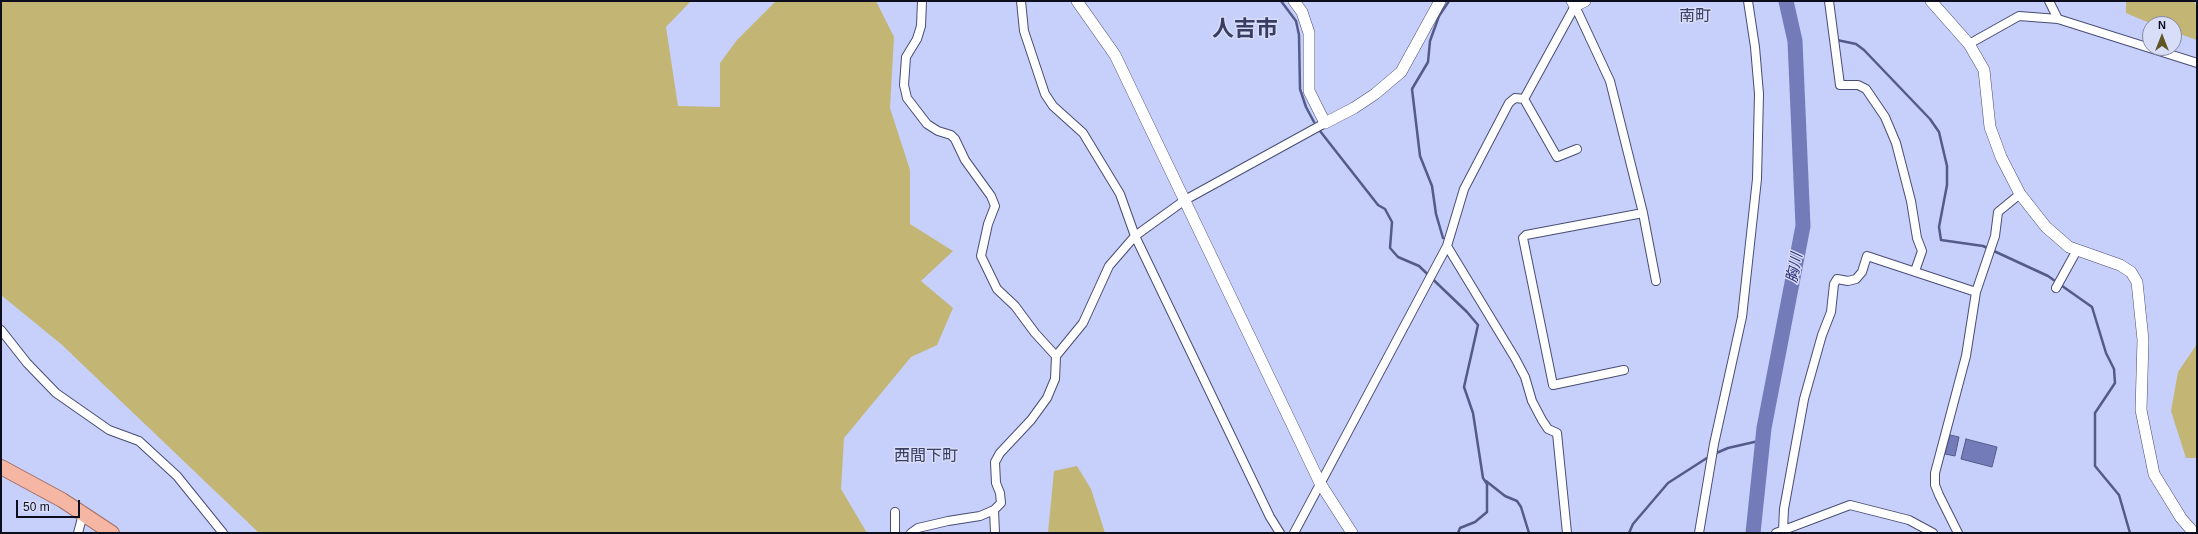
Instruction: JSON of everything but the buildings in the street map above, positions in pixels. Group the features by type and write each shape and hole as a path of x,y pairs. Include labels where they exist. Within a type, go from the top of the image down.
{"highway":[{"path":"1,467 14,472 112,533"}],"street":[{"path":"922,1 921,26 917,39 906,57 904,85 907,98 927,124 938,131 951,135 955,139 965,160 991,196 995,206 988,224 981,256 996,289 1015,306 1056,356"},
{"path":"1021,1 1024,31 1045,94 1053,106 1083,132 1120,194 1135,236 1270,517 1280,533"},
{"path":"1077,1 1115,55 1320,483 1352,533"},
{"path":"1294,1 1302,12 1309,33 1309,91 1325,123"},
{"path":"911,533 918,528 980,516 994,510 1001,503 1000,493 996,483 995,462 1000,453 1031,420 1047,398 1055,380 1056,356 1083,323 1109,266 1135,236 1185,200 1375,94 1401,72 1440,1"},
{"path":"1573,3 1585,1"},
{"path":"1699,533 1714,444 1742,317 1757,179 1759,94 1755,47 1748,1"},
{"path":"1828,1 1840,85 1858,85 1866,89 1885,117 1896,143 1911,201 1917,238 1922,251 1915,271"},
{"path":"1931,1 1969,44 1984,70 1990,127 2001,157 2020,194 2046,227 2069,247 2120,265 2131,272 2137,282 2143,340 2141,410 2153,468 2166,496 2194,533"},
{"path":"2049,1 2058,19"},
{"path":"1524,99 1573,3"},
{"path":"1573,3 1610,81 1643,213 1656,281"},
{"path":"1969,44 2019,16 2058,19 2197,64"},
{"path":"1294,533 1447,246 1464,189 1501,117 1509,103 1516,98 1524,99"},
{"path":"1524,99 1557,157 1577,149"},
{"path":"1958,533 1939,495 1935,473 1966,356 1976,292 1995,236 1998,212 2020,194"},
{"path":"1624,370 1552,385 1523,238 1526,235 1643,213"},
{"path":"1447,246 1525,378 1532,401 1542,420 1548,429 1557,433 1567,533"},
{"path":"2056,288 2077,250"},
{"path":"1778,532 1784,509 1804,399 1822,335 1831,312 1834,284 1837,280 1848,281 1856,279 1862,272 1867,256 1976,292"},
{"path":"1,330 27,363 56,393 102,426 139,441 177,476 223,533"},
{"path":"1778,532 1850,505 1909,520 1933,533"},
{"path":"994,510 995,533"},
{"path":"895,512 895,533"},
{"path":"78,533 83,514"}],"shaded area":[{"path":"1,1 691,1 666,27 678,106 720,107 720,63 737,40 776,1 876,1 894,37 890,108 910,170 910,224 953,251 921,281 953,308 937,345 911,357 844,438 841,489 867,533 259,533 61,344 1,295"},
{"path":"2126,1 2194,1 2197,7 2197,40 2182,35 2182,16 2142,16 2142,20 2126,13"},
{"path":"2197,344 2197,458 2186,458 2171,411 2178,372"},
{"path":"1077,466 1091,489 1105,533 1048,533 1054,471"}],"water":[{"path":"1950,435 1959,437 1955,456 1945,454"},
{"path":"1966,439 1997,447 1992,467 1961,459"}],"waterway":[{"path":"1281,1 1296,21 1299,35 1300,89 1306,107 1314,122"},
{"path":"1443,238 1436,214 1432,186 1420,156 1412,89 1428,62 1430,41 1439,16 1449,1"},
{"name":"胸川","path":"1753,533 1764,428 1803,226 1795,41 1786,1"},
{"path":"1837,40 1856,44 1864,50 1930,119 1939,132 1947,166 1947,185 1939,227 1941,240 1983,246 2048,276 2092,307 2106,353 2114,369 2115,383 2095,413 2095,466 2119,495 2130,533"},
{"path":"1320,131 1378,205 1385,209 1392,222 1390,248 1398,257 1419,266 1467,312 1478,325 1464,387 1473,413 1483,478 1487,484 1487,512 1475,522 1460,528 1458,533"},
{"path":"1714,454 1728,448 1763,440"},
{"path":"1629,533 1633,524 1668,483 1710,456"},
{"path":"1486,481 1505,496 1517,501 1521,507 1529,533"}],"district":[{"name":"南町","path":"1695,17"},
{"name":"人吉市","path":"1245,30"},
{"name":"西間下町","path":"926,457"}]}
